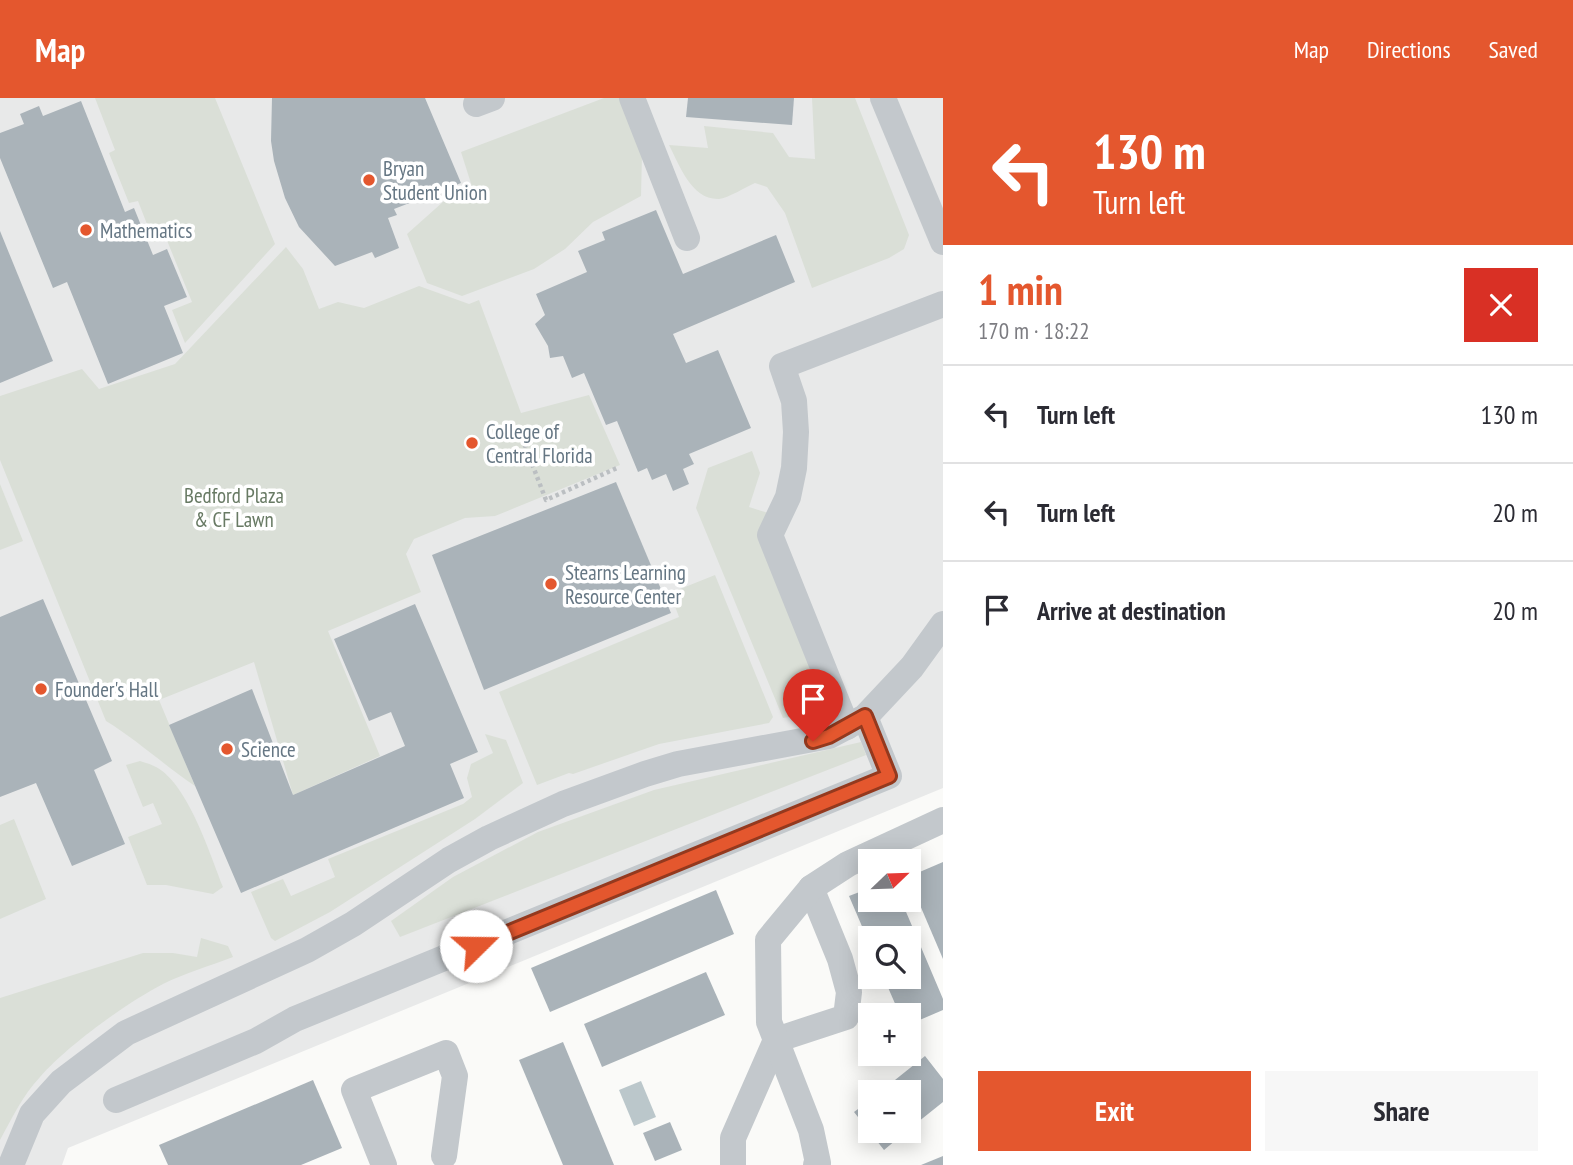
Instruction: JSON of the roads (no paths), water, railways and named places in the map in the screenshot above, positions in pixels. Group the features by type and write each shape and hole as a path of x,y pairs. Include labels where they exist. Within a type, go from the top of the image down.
{"street":[{"path":"632,98 687,237"},
{"path":"883,98 943,242"},
{"path":"117,1100 256,1041 295,1020 889,776 856,721 770,535 788,497 795,456 794,401 782,366 943,304"},
{"path":"11,1165 32,1114 61,1082 126,1033 307,950 354,923 449,860 489,838 563,804 645,774 688,762 829,736 856,721 912,667 943,624"},
{"path":"817,1164 811,1130 769,1022 768,940 811,888 848,864 943,820"},
{"path":"733,1165 733,1138 776,1040 846,1017 849,992 840,959 811,888"},
{"path":"384,1165 354,1090 446,1053 455,1076 444,1156"}],"place":[{"name":"Bryan Student Union","path":"369,180"},
{"name":"Mathematics","path":"86,230"},
{"name":"College of Central Florida","path":"472,443"},
{"name":"Stearns Learning Resource Center","path":"551,584"},
{"name":"Founder's Hall","path":"41,689"},
{"name":"Science","path":"227,749"}],"park label":[{"name":"Bedford Plaza & CF Lawn","path":"234,507"}]}
